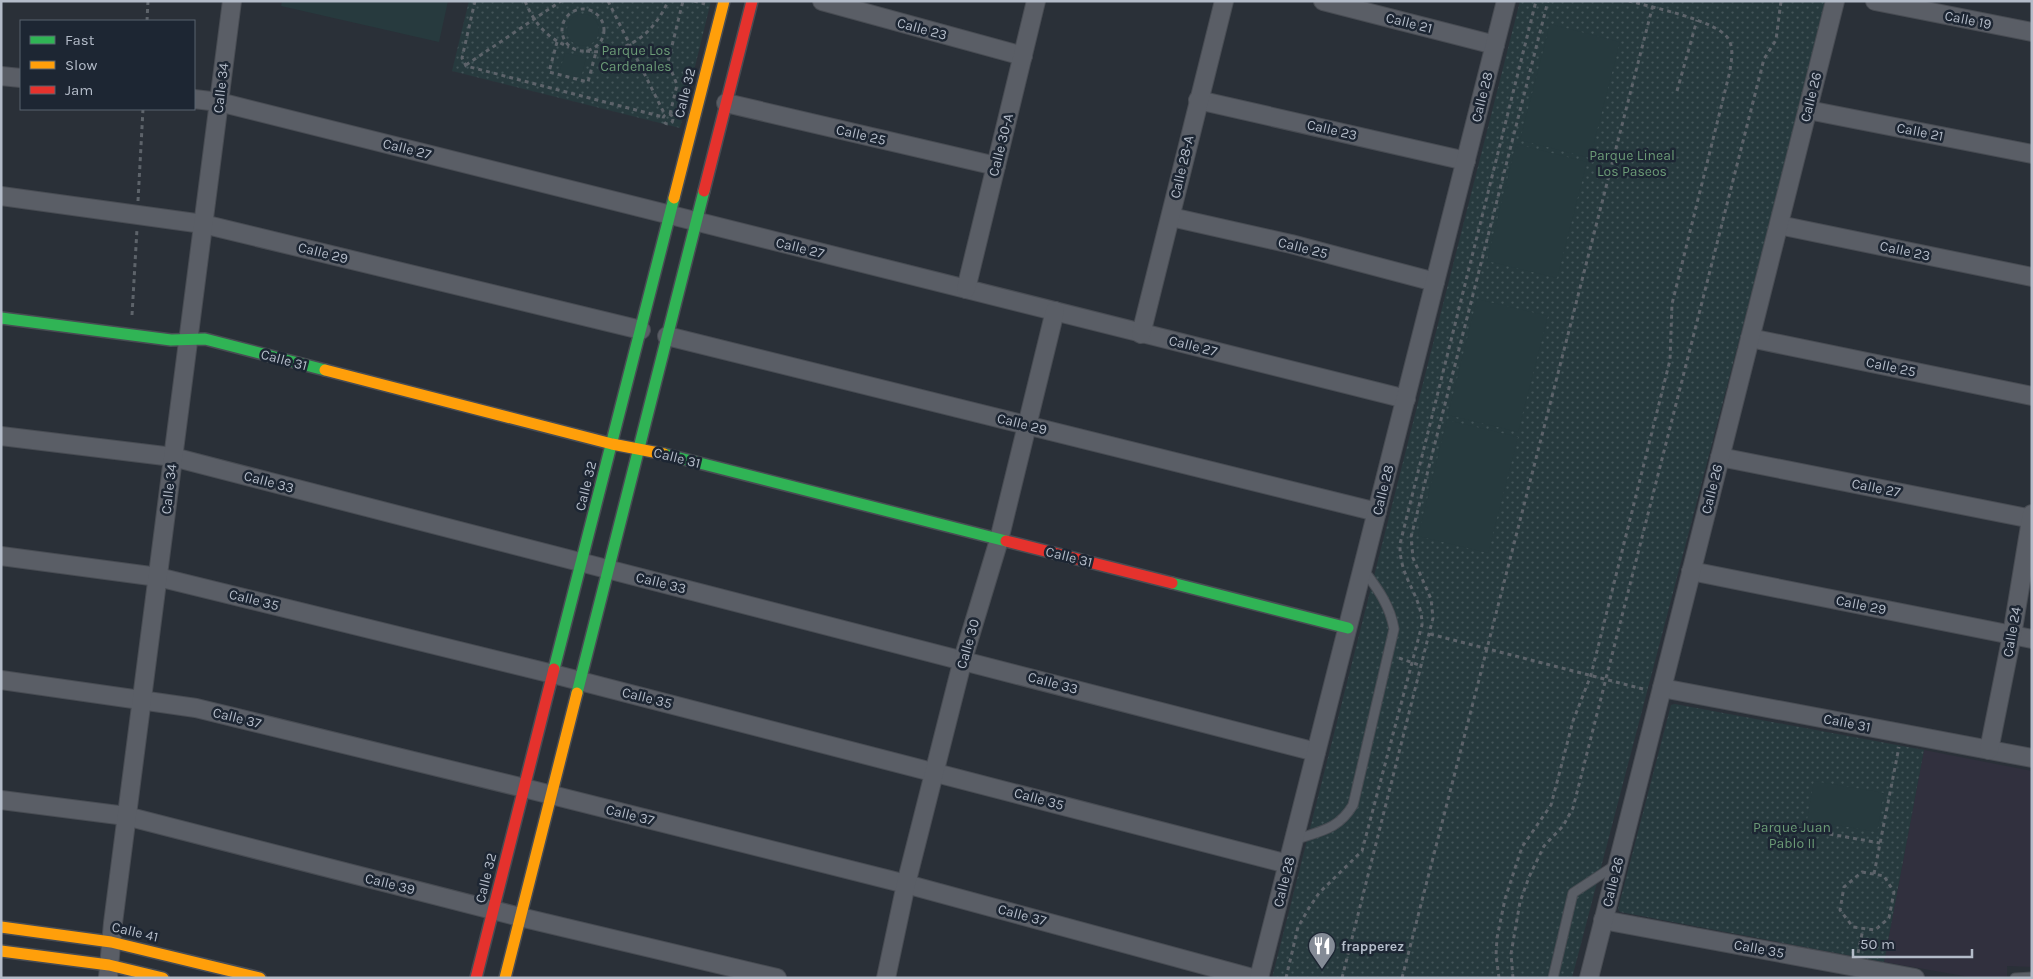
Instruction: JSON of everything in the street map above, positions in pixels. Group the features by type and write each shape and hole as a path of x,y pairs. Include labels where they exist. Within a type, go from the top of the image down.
{"street":[{"name":"Calle 34","path":"109,971 126,816 232,1"},
{"name":"Calle 32","path":"476,978 724,1"},
{"path":"505,978 752,1"},
{"name":"Calle 23","path":"822,1 1023,56"},
{"name":"Calle 30-A","path":"966,289 1036,1"},
{"name":"Calle 28-A","path":"1141,334 1224,1"},
{"name":"Calle 21","path":"1322,1 1495,45"},
{"name":"Calle 28","path":"1259,978 1506,1"},
{"name":"Calle 26","path":"1589,978 1835,1"},
{"name":"Calle 19","path":"1875,1 2032,32"},
{"path":"1,76 20,78"},
{"name":"Calle 27","path":"195,99 219,102 1406,399"},
{"name":"Calle 23","path":"1198,100 1466,162"},
{"name":"Calle 25","path":"726,103 996,166"},
{"name":"Calle 21","path":"1808,110 2032,154"},
{"name":"Calle 29","path":"1,196 203,224 641,330"},
{"name":"Calle 25","path":"1171,216 1291,244 1435,282"},
{"name":"Calle 23","path":"1778,225 2032,278"},
{"name":"Calle 30","path":"886,978 906,884 963,660 999,540 1054,311"},
{"name":"Calle 31","path":"1,318 171,340 205,339 612,444 639,448 1348,628"},
{"name":"Calle 29","path":"667,336 1377,512"},
{"name":"Calle 25","path":"1750,338 2032,396"},
{"name":"Calle 33","path":"1,436 173,457 1316,752"},
{"name":"Calle 27","path":"1720,457 2031,517"},
{"name":"Calle 24","path":"1989,750 2012,635 2031,517"},
{"name":"Calle 35","path":"1,556 158,577 553,674 935,771 1288,864"},
{"name":"Calle 29","path":"1691,571 2032,638"},
{"name":"Calle 37","path":"1,680 196,708 906,884 1252,978"},
{"name":"Calle 31","path":"1662,688 2032,758"},
{"name":"Calle 39","path":"1,800 126,816 520,917 777,978"},
{"name":"Calle 35","path":"1603,920 1915,978"},
{"name":"Calle 41","path":"1,927 111,942 260,978"},
{"path":"1,951 109,971 163,978"}],"lane":[{"path":"1294,840 1333,826 1345,819 1353,806 1394,628 1386,601 1363,569"},
{"path":"1553,978 1573,893 1617,864"},
{"path":"2015,978 2032,977"}],"path":[{"path":"147,20 148,1"},
{"path":"475,1 462,58 466,66 664,116 670,114"},
{"path":"525,1 534,19 543,31 558,42 582,51 596,52 620,49 630,45 651,30 662,15 668,1"},
{"path":"466,66 561,1"},
{"path":"608,1 664,116 665,124 670,124 673,118 670,114 677,85 668,62 683,1"},
{"path":"694,1 707,4"},
{"path":"1286,978 1298,927 1309,908 1319,893 1362,851 1422,625 1421,607 1404,574 1400,544 1536,1"},
{"path":"1342,978 1430,634 1433,609 1431,599 1413,558 1412,536 1548,1"},
{"path":"1500,978 1496,955 1504,899 1522,847 1551,806 1570,731 1591,675 1670,360 1672,304 1730,71 1732,48 1729,39 1718,28 1630,1"},
{"path":"1402,978 1654,1"},
{"path":"1513,978 1511,954 1520,902 1529,877 1544,846 1563,826 1573,808 1764,59 1776,40 1781,1"},
{"path":"575,49 569,46 562,34 564,20 574,11 587,9 598,16 604,29 603,35 595,46 582,51"},
{"path":"1677,92 1697,20"},
{"path":"558,42 549,72 578,80 588,82 596,52"},
{"path":"1430,634 1643,688"},
{"path":"1412,662 1422,666"},
{"path":"1874,874 1899,745"},
{"path":"1790,827 1880,843"},
{"path":"1862,872 1884,876 1894,892 1889,918 1875,930 1863,929 1853,927 1840,910 1844,887 1862,872"},
{"path":"1857,958 1863,929"}],"shaded area":[{"path":"1924,750 2032,771 2032,967 2007,966 2007,978 1975,978 1884,962"}],"green space":[{"path":"282,1 448,1 439,42 281,6"},
{"name":"Parque Los Cardenales","path":"469,1 711,1 680,128 452,71"},
{"name":"Parque Lineal Los Paseos","path":"1520,1 1828,1 1572,978 1272,978"},
{"path":"583,14 589,15 594,19 598,24 598,36 594,41 589,45 583,46 577,45 572,41 568,36 567,30 568,24 572,19 577,15"},
{"path":"1550,24 1620,42 1590,158 1520,140"},
{"path":"565,53 586,58 581,78 559,73"},
{"path":"1516,144 1587,162 1557,278 1487,261"},
{"path":"1477,299 1548,316 1518,432 1448,415"},
{"path":"1447,420 1518,437 1488,553 1418,536"},
{"name":"Parque Juan Pablo II","path":"1675,704 1924,750 1884,962 1620,912 1618,909 1671,705"},
{"path":"1814,781 1884,793 1877,832 1807,820"}],"traffic: fast":[{"path":"577,693 704,191"},
{"path":"554,669 674,198"},
{"path":"1,318 171,340 205,339 325,370"},
{"path":"664,454 1006,541"},
{"path":"1172,583 1348,628"}],"traffic: slow":[{"path":"674,198 724,1"},
{"path":"325,370 612,444 664,454"},
{"path":"505,978 577,693"},
{"path":"1,927 111,942 260,978"},
{"path":"1,951 109,965 163,978"}],"traffic: jam":[{"path":"704,191 752,1"},
{"path":"1006,541 1172,583"},
{"path":"476,978 554,669"}],"place":[{"name":"frapperez","path":"1322,970"}]}
